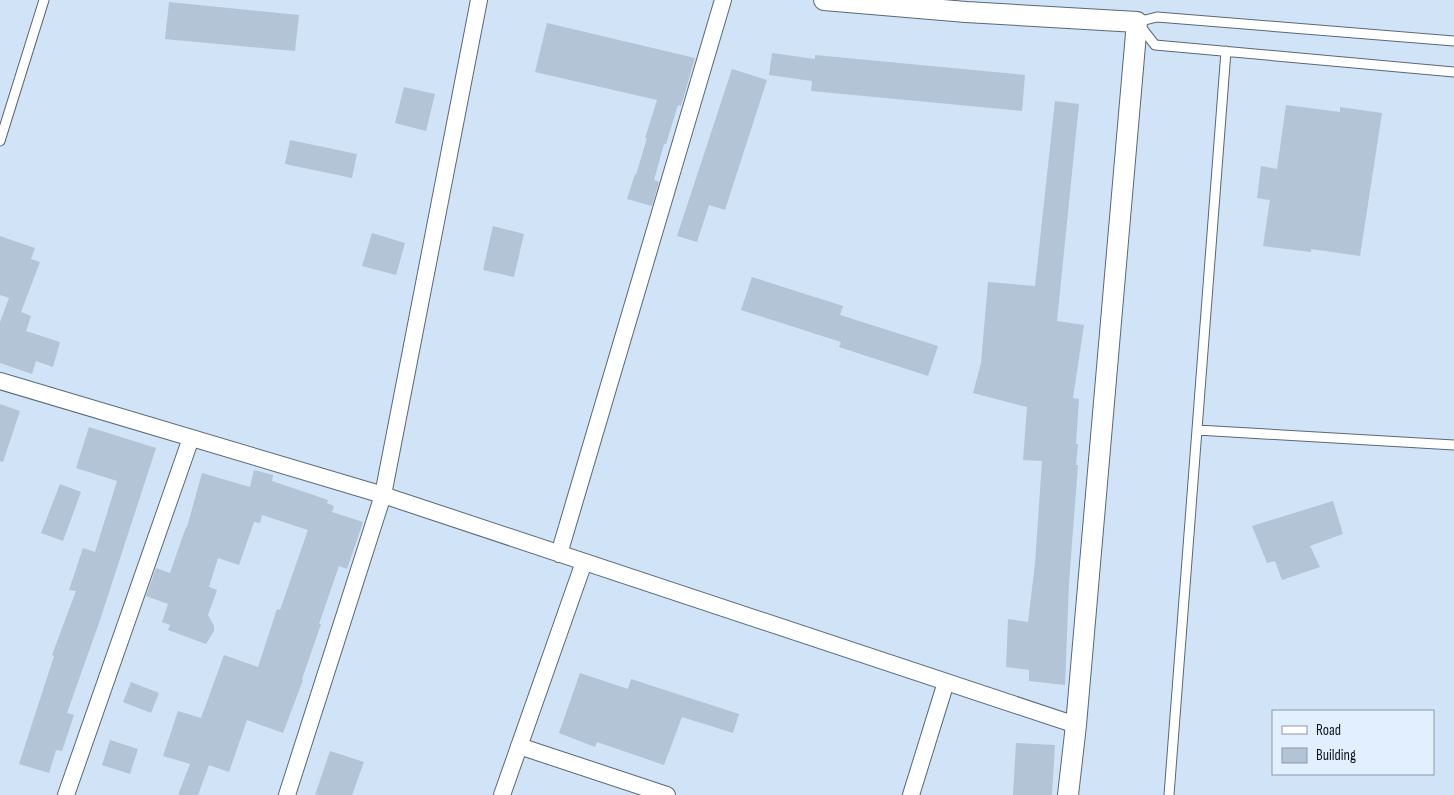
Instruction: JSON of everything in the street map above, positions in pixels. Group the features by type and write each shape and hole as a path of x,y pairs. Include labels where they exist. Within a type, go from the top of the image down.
{"street":[{"path":"287,795 383,496 479,0"},
{"path":"559,554 723,0"},
{"path":"824,0 966,6 1137,22 1076,725 1068,795"},
{"path":"0,381 383,496 1076,725"},
{"path":"66,795 191,438"},
{"path":"502,795 584,562"},
{"path":"911,795 946,682"},
{"path":"519,746 667,795"}],"lane":[{"path":"0,140 44,0"},
{"path":"1454,41 1157,17 1137,22 1155,45 1454,72"},
{"path":"1169,795 1226,51"},
{"path":"1197,430 1454,445"}],"building":[{"path":"169,2 299,15 295,51 165,39"},
{"path":"547,23 695,58 681,106 678,105 666,144 664,144 654,180 659,182 652,206 627,199 636,175 657,100 535,72"},
{"path":"772,53 815,59 815,55 1025,75 1022,111 811,91 812,81 769,75"},
{"path":"732,69 767,80 725,210 709,205 697,242 677,236"},
{"path":"404,87 435,94 426,131 395,123"},
{"path":"1055,101 1079,104 1057,321 1084,325 1073,398 1079,399 1076,444 1078,444 1076,465 1078,465 1069,583 1065,685 1029,681 1029,670 1006,667 1008,619 1028,622 1035,564 1042,461 1023,460 1027,407 973,393 981,363 988,282 1035,286"},
{"path":"1286,105 1340,112 1340,107 1382,113 1360,256 1311,249 1311,252 1263,246 1270,200 1257,198 1261,166 1277,169"},
{"path":"290,140 357,154 352,178 285,164"},
{"path":"493,226 524,234 514,277 483,270"},
{"path":"372,233 405,243 396,275 362,266"},
{"path":"0,236 35,248 31,259 40,262 21,312 31,316 26,331 60,342 53,367 36,361 32,374 0,363 0,322 9,298 0,295"},
{"path":"752,277 843,306 840,315 938,346 928,376 839,347 841,342 741,310"},
{"path":"0,404 20,411 3,462 0,461"},
{"path":"89,427 156,448 100,620 67,713 74,715 62,751 56,750 49,773 19,764 54,656 52,655 76,591 69,590 83,548 95,552 117,481 76,468"},
{"path":"254,470 273,475 272,481 328,500 327,503 334,506 332,512 363,522 347,569 339,566 319,624 321,624 303,680 283,733 247,720 229,772 209,765 198,795 178,795 190,764 163,756 178,711 201,718 224,655 258,667 277,609 280,610 308,530 262,515 260,523 254,522 239,565 218,558 209,587 217,590 208,615 214,626 214,631 206,644 168,630 170,625 162,622 168,604 146,596 156,568 170,573 187,527 202,473 250,487"},
{"path":"60,484 81,492 63,541 41,533"},
{"path":"1333,501 1343,534 1310,546 1320,567 1282,580 1275,561 1267,563 1252,526"},
{"path":"580,673 628,689 631,679 739,714 733,733 682,717 664,765 597,742 595,747 559,733"},
{"path":"131,682 159,693 151,713 123,702"},
{"path":"110,740 138,749 130,774 102,765"},
{"path":"1016,743 1055,745 1052,795 1013,795"},
{"path":"330,751 364,762 352,795 315,795"}]}
